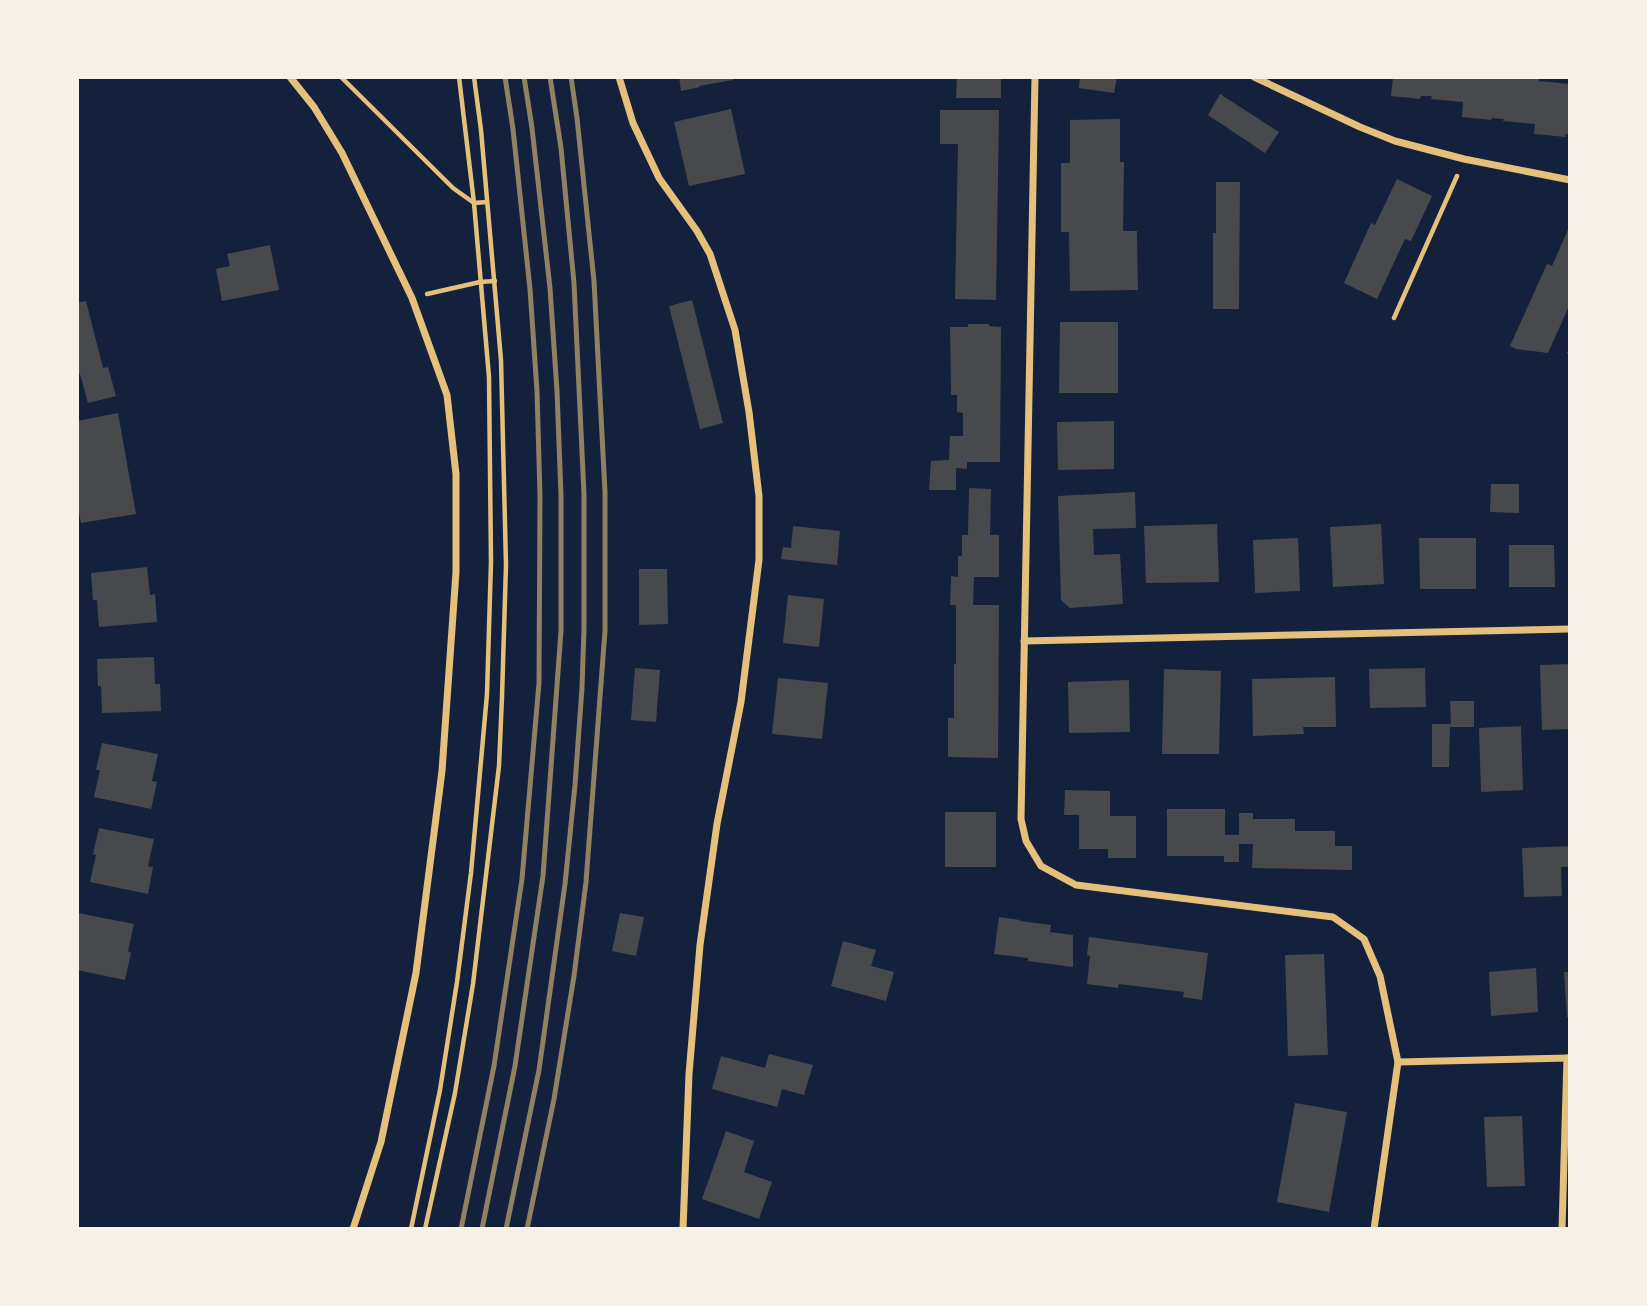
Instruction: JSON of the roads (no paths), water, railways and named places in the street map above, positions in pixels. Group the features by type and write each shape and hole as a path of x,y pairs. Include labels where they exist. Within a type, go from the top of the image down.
{"street":[{"path":"290,77 314,107 342,153 412,298 447,395 456,474 456,572 442,771 416,973 381,1142 353,1229"},
{"path":"619,77 633,123 659,178 710,254 735,330 749,412 759,496 759,560 742,689 700,945 689,1074 684,1229"},
{"path":"1035,77 1021,819 1026,841 1041,866 1076,885 1333,917 1364,939 1380,976 1398,1062 1374,1229"},
{"path":"1254,77 1395,141 1464,159 1570,180"},
{"path":"1024,641 1570,629"},
{"path":"1398,1062 1568,1058 1562,1229"}],"railway":[{"path":"461,1229 494,1066 522,879 539,683 540,496 537,391 530,289 505,77"},
{"path":"482,1229 515,1066 543,876 561,631 561,495 557,391 550,288 524,77"},
{"path":"506,1229 539,1070 565,884 582,688 584,494 574,283 561,148 550,77"},
{"path":"527,1229 554,1099 574,976 586,882 605,631 605,492 594,281 571,77"}]}
